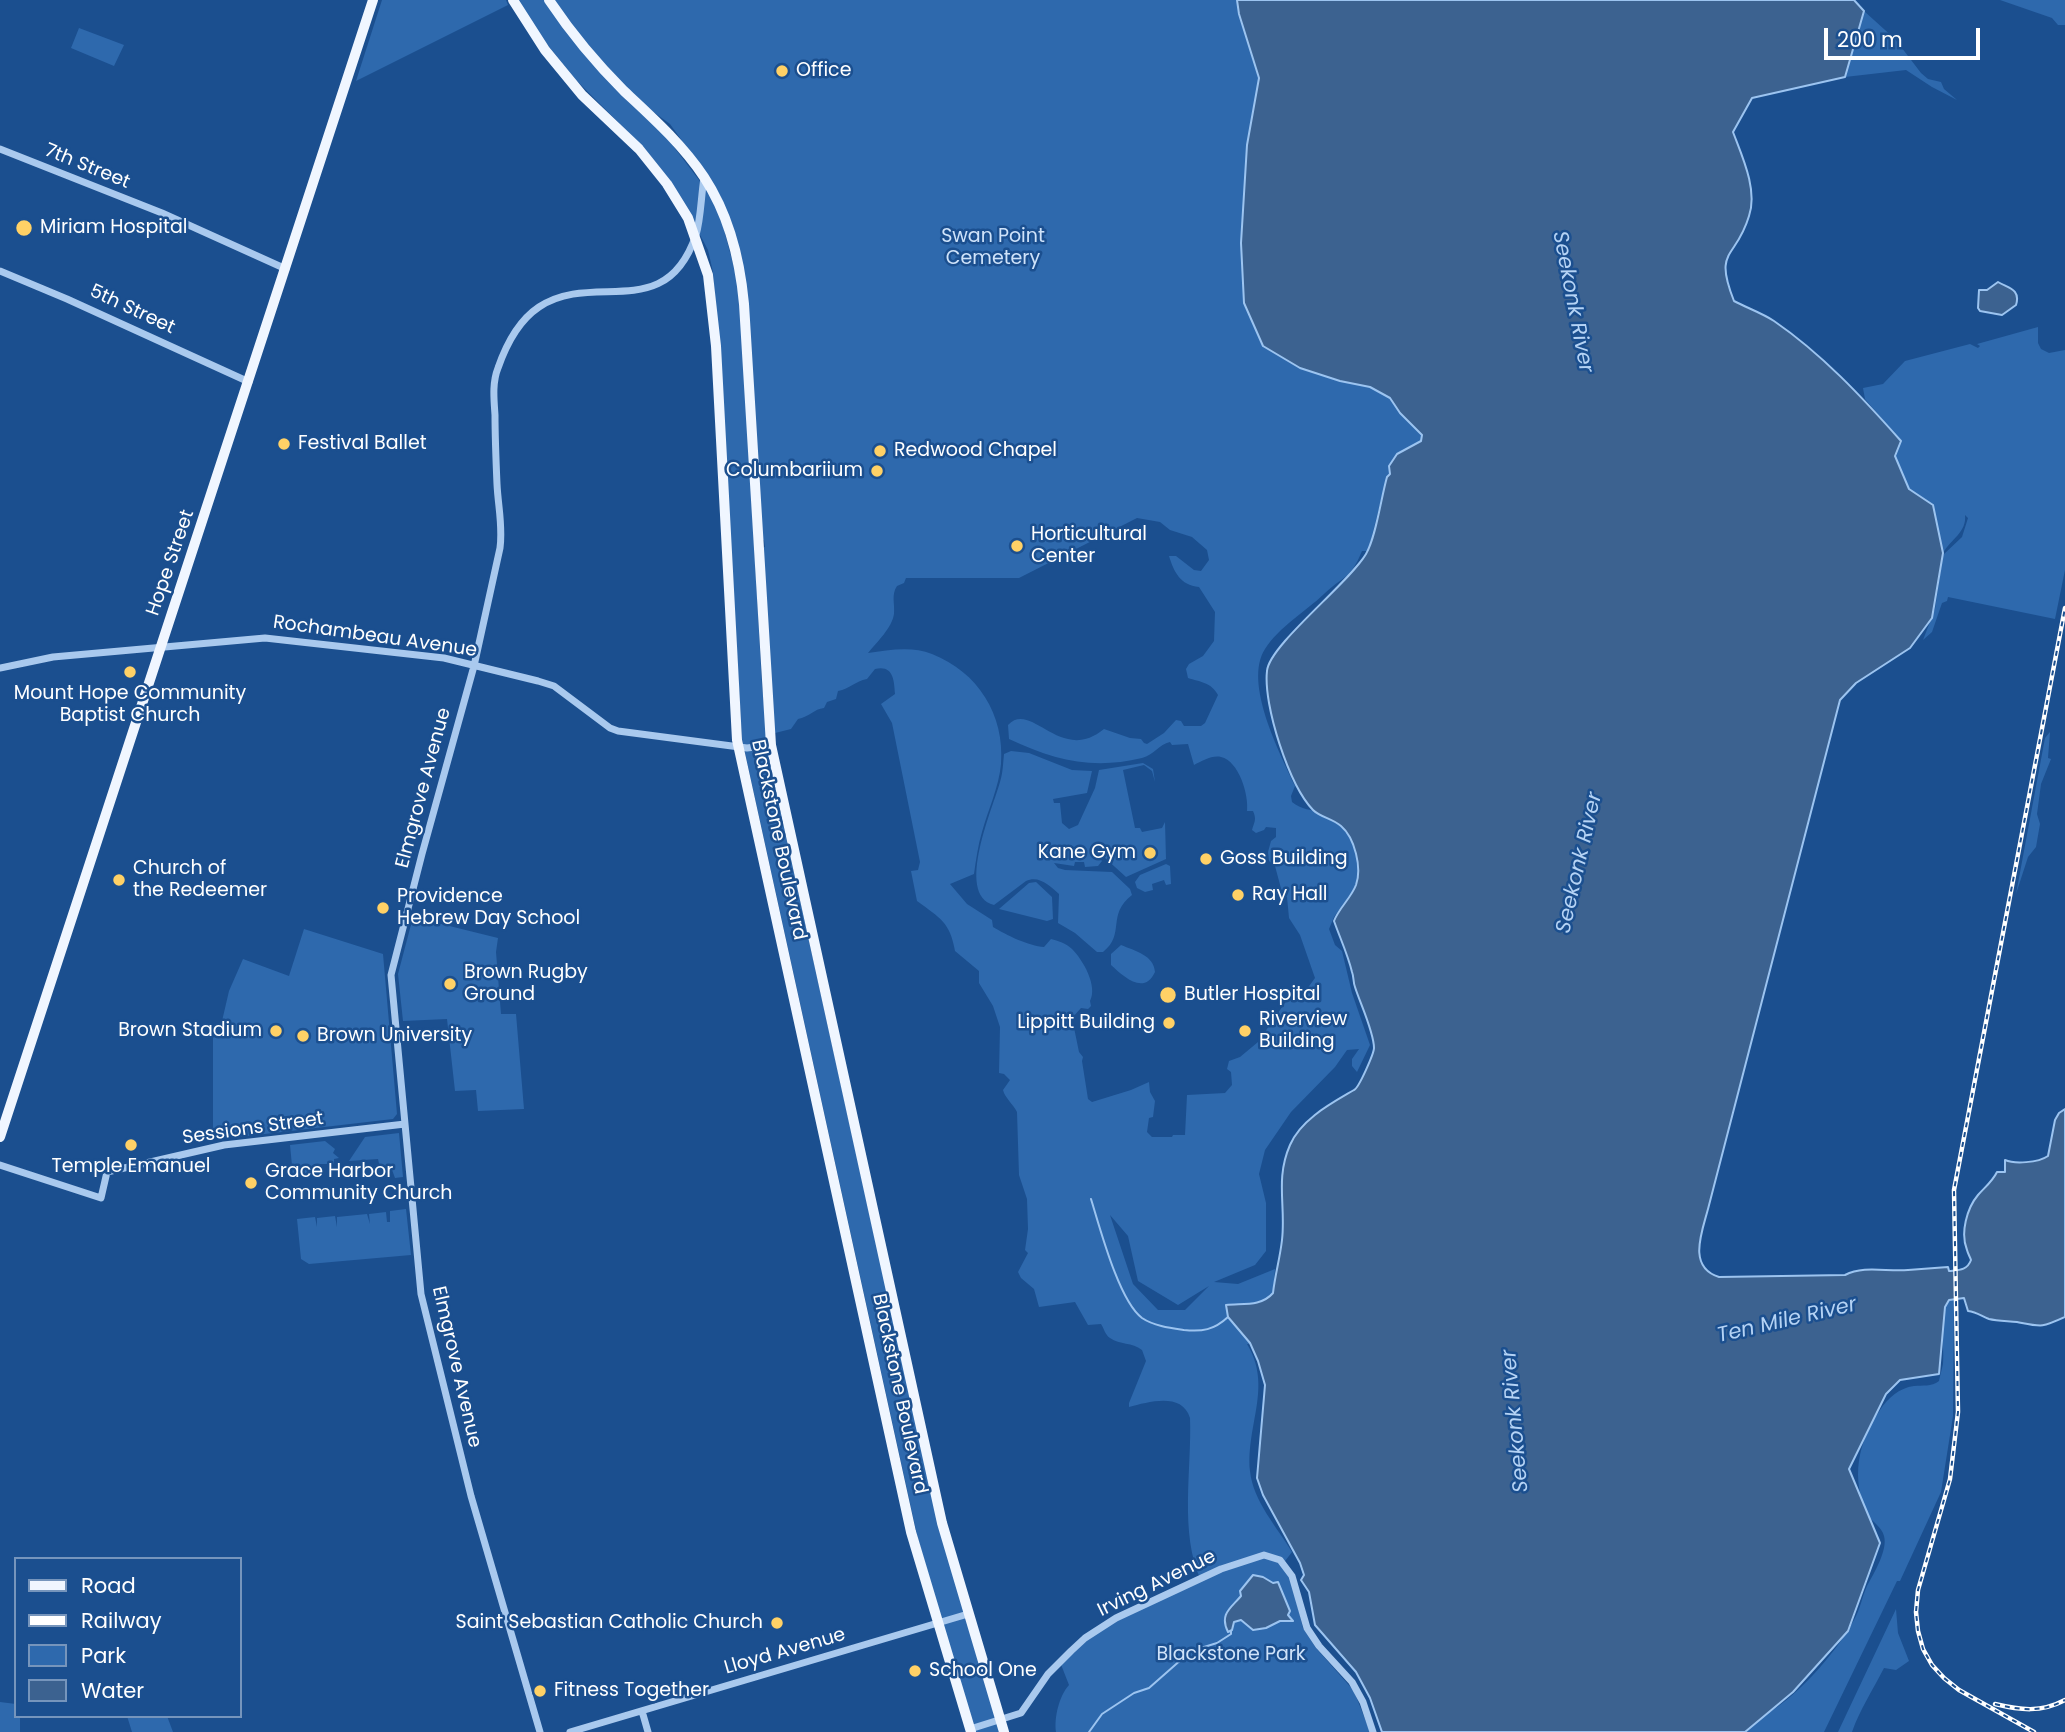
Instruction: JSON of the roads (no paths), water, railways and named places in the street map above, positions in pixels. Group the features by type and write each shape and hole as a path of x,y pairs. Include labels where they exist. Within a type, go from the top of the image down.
{"main road":[{"name":"Hope Street","path":"0,1137 373,0"},
{"name":"Blackstone Boulevard","path":"513,0 545,50 582,95 657,169 683,209 709,282 739,747 911,1532 971,1730"},
{"name":"Blackstone Boulevard","path":"549,0 582,46 666,130 704,177 725,219 735,247 742,281 771,745 942,1523 1004,1732"}],"street":[{"name":"7th Street","path":"0,149 162,214 286,269"},
{"name":"Elmgrove Avenue","path":"540,1732 474,1507 421,1294 392,970 474,666 502,534 497,486 494,389 497,370 511,338 528,315 551,301 572,296 645,290 672,276 695,237 704,177"},
{"name":"5th Street","path":"0,271 249,382"},
{"name":"Rochambeau Avenue","path":"0,668 53,657 265,638 444,658 554,686 610,728 618,731 739,747 771,745"},
{"name":"Sessions Street","path":"0,1165 101,1198 107,1171 224,1145 405,1124"},
{"name":"Irving Avenue","path":"971,1730 1021,1713 1048,1674 1085,1638 1107,1624 1221,1569 1270,1555 1284,1564 1292,1576 1307,1628 1319,1646 1352,1682 1363,1702 1373,1732"},
{"name":"Lloyd Avenue","path":"570,1732 968,1614"},
{"path":"642,1711 648,1732"}],"water":[{"path":"1237,0 1854,0 1864,11 1845,77 1752,98 1733,132 1748,173 1752,195 1749,216 1726,262 1726,272 1734,301 1765,315 1809,347 1856,392 1901,441 1895,456 1909,489 1933,505 1943,553 1932,618 1910,648 1856,683 1840,700 1700,1238 1700,1257 1709,1272 1719,1277 1845,1275 1868,1270 1948,1267 1949,1271 1962,1269 1971,1260 1964,1236 1974,1200 1997,1172 2005,1172 2005,1160 2026,1162 2048,1156 2055,1120 2065,1109 2065,1317 2041,1326 1995,1320 1968,1311 1964,1298 1949,1300 1945,1307 1939,1374 1900,1380 1886,1394 1849,1469 1880,1543 1848,1631 1793,1692 1745,1732 1382,1732 1370,1698 1356,1672 1315,1625 1309,1592 1301,1580 1304,1575 1300,1563 1263,1495 1257,1478 1265,1385 1250,1343 1228,1317 1226,1305 1251,1304 1273,1293 1283,1228 1283,1169 1290,1145 1309,1120 1356,1088 1374,1048 1372,1034 1334,921 1356,885 1356,854 1346,831 1313,810 1295,783 1273,723 1267,671 1281,646 1344,581 1366,554 1390,474 1389,466 1397,454 1421,441 1422,435 1400,413 1390,398 1370,387 1300,368 1263,346 1244,303 1241,243 1247,145 1259,78"},
{"path":"1998,282 2015,292 2016,305 2002,315 1980,311 1979,290 1987,290"},
{"path":"1253,1575 1273,1583 1278,1582 1290,1611 1288,1615 1293,1621 1280,1621 1266,1628 1253,1630 1241,1620 1234,1622 1232,1630 1228,1632 1226,1616"}],"waterway":[{"path":"1091,1199 1118,1281 1142,1318 1162,1326 1196,1331 1213,1327 1228,1317"},
{"path":"1089,1732 1102,1714 1134,1693 1149,1688 1191,1651 1217,1643 1231,1634 1231,1631"}],"railway":[{"path":"2034,1732 1959,1690 1944,1678 1923,1649 1916,1612 1918,1590 1950,1479 1958,1412 1954,1190 2065,608"},
{"path":"1995,1704 2030,1709 2047,1707 2065,1700"}],"place":[{"name":"Office","path":"782,71"},
{"name":"Miriam Hospital","path":"24,228"},
{"name":"Festival Ballet","path":"284,444"},
{"name":"Redwood Chapel","path":"880,451"},
{"name":"Columbariium","path":"877,471"},
{"name":"Horticultural Center","path":"1017,546"},
{"name":"Mount Hope Community Baptist Church","path":"130,672"},
{"name":"Kane Gym","path":"1150,853"},
{"name":"Goss Building","path":"1206,859"},
{"name":"Church of the Redeemer","path":"119,880"},
{"name":"Ray Hall","path":"1238,895"},
{"name":"Providence Hebrew Day School","path":"383,908"},
{"name":"Brown Rugby Ground","path":"450,984"},
{"name":"Butler Hospital","path":"1168,995"},
{"name":"Lippitt Building","path":"1169,1023"},
{"name":"Brown Stadium","path":"276,1031"},
{"name":"Riverview Building","path":"1245,1031"},
{"name":"Brown University","path":"303,1036"},
{"name":"Temple Emanuel","path":"131,1145"},
{"name":"Grace Harbor Community Church","path":"251,1183"},
{"name":"Saint Sebastian Catholic Church","path":"777,1623"},
{"name":"School One","path":"915,1671"},
{"name":"Fitness Together","path":"540,1691"}],"park label":[{"name":"Swan Point Cemetery","path":"993,248"},
{"name":"Blackstone Park","path":"1231,1655"}],"water label":[{"name":"Seekonk River","path":"1572,302"},
{"name":"Seekonk River","path":"1580,863"},
{"name":"Ten Mile River","path":"1787,1321"},
{"name":"Seekonk River","path":"1516,1421"}]}
